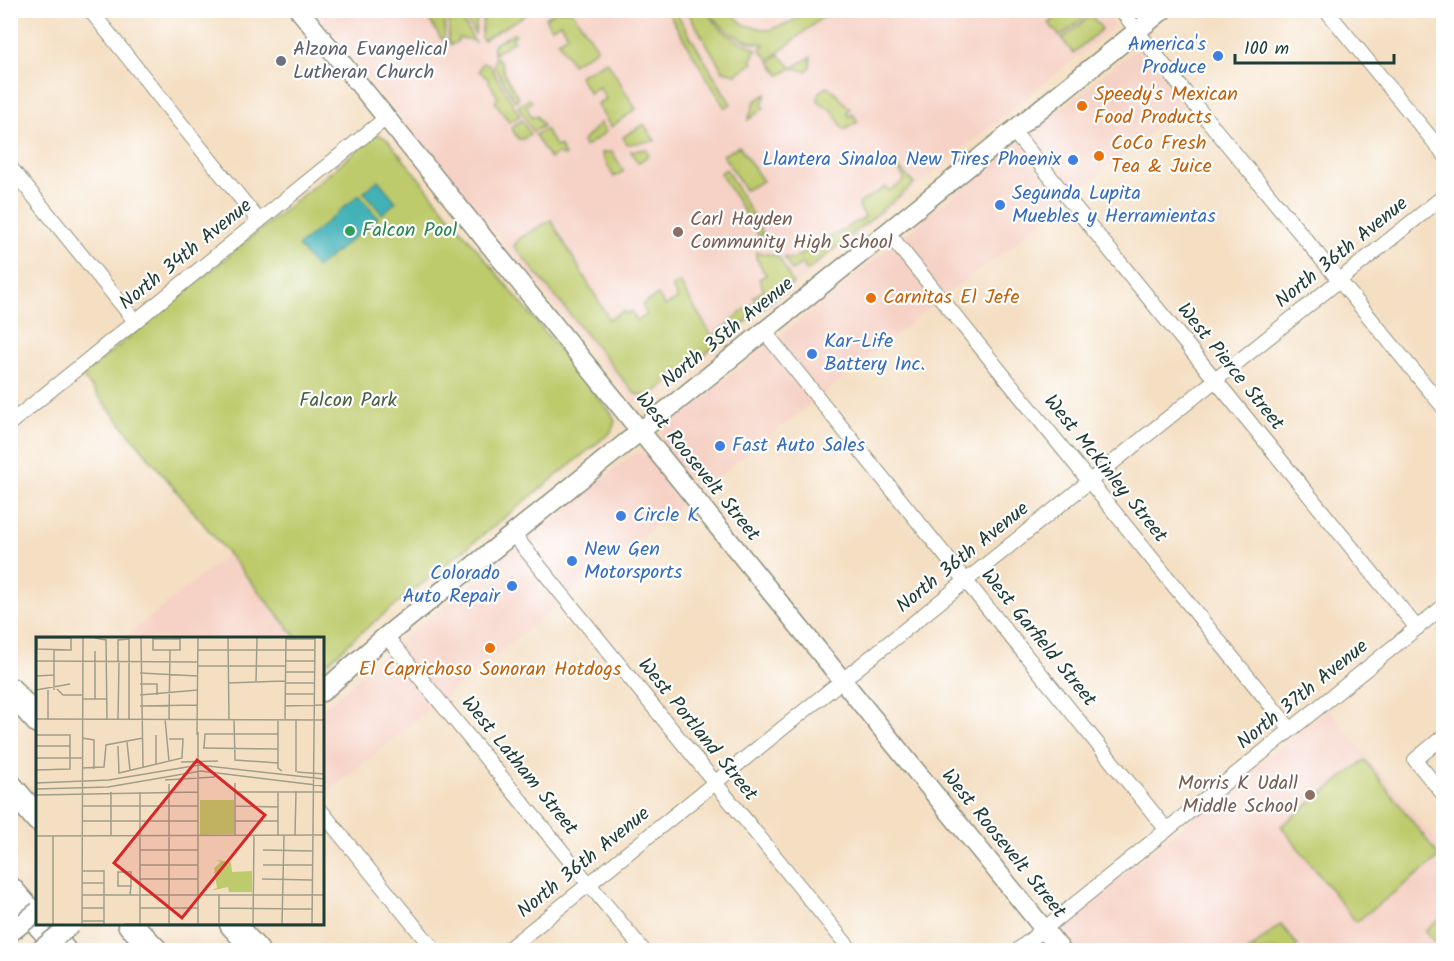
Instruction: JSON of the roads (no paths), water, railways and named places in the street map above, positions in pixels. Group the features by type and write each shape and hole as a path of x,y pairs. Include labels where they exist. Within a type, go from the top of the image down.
{"highway":[{"path":"10,690 36,720"},
{"path":"10,786 36,817"},
{"path":"10,889 36,920"},
{"path":"41,925 63,951"},
{"path":"131,925 156,951"},
{"path":"233,925 256,951"}],"street":[{"path":"90,10 259,221"},
{"name":"West Roosevelt Street","path":"299,10 1061,951"},
{"path":"1120,10 1443,408"},
{"name":"North 35th Avenue","path":"324,690 386,636 1163,10"},
{"path":"1326,10 1443,154"},
{"name":"North 34th Avenue","path":"11,422 386,118"},
{"name":"West Pierce Street","path":"1013,131 1417,628"},
{"path":"10,166 135,321"},
{"name":"North 36th Avenue","path":"507,951 1443,196"},
{"name":"West McKinley Street","path":"888,232 1291,730"},
{"name":"West Garfield Street","path":"764,331 1167,830"},
{"name":"West Portland Street","path":"513,534 851,951"},
{"name":"North 37th Avenue","path":"1018,951 1443,606"},
{"name":"West Latham Street","path":"386,636 643,951"},
{"path":"1443,736 1414,760 1443,795"},
{"path":"324,814 434,951"},
{"path":"10,933 36,913"},
{"path":"40,951 71,925"}],"water":[{"path":"378,180 396,202 382,214 364,192"},
{"path":"359,195 378,218 316,268 298,246"}],"place":[{"name":"America's Produce","path":"1218,56"},
{"name":"Alzona Evangelical Lutheran Church","path":"281,61"},
{"name":"Speedy's Mexican Food Products","path":"1082,106"},
{"name":"CoCo Fresh Tea & Juice","path":"1099,156"},
{"name":"Llantera Sinaloa New Tires Phoenix","path":"1073,160"},
{"name":"Segunda Lupita Muebles y Herramientas","path":"1000,205"},
{"name":"Falcon Pool","path":"350,231"},
{"name":"Carl Hayden Community High School","path":"678,232"},
{"name":"Carnitas El Jefe","path":"871,298"},
{"name":"Kar-Life Battery Inc.","path":"812,354"},
{"name":"Fast Auto Sales","path":"720,446"},
{"name":"Circle K","path":"621,516"},
{"name":"New Gen Motorsports","path":"572,561"},
{"name":"Colorado Auto Repair","path":"512,586"},
{"name":"El Caprichoso Sonoran Hotdogs","path":"490,648"},
{"name":"Morris K Udall Middle School","path":"1310,795"}],"park label":[{"name":"Falcon Park","path":"348,401"}]}
